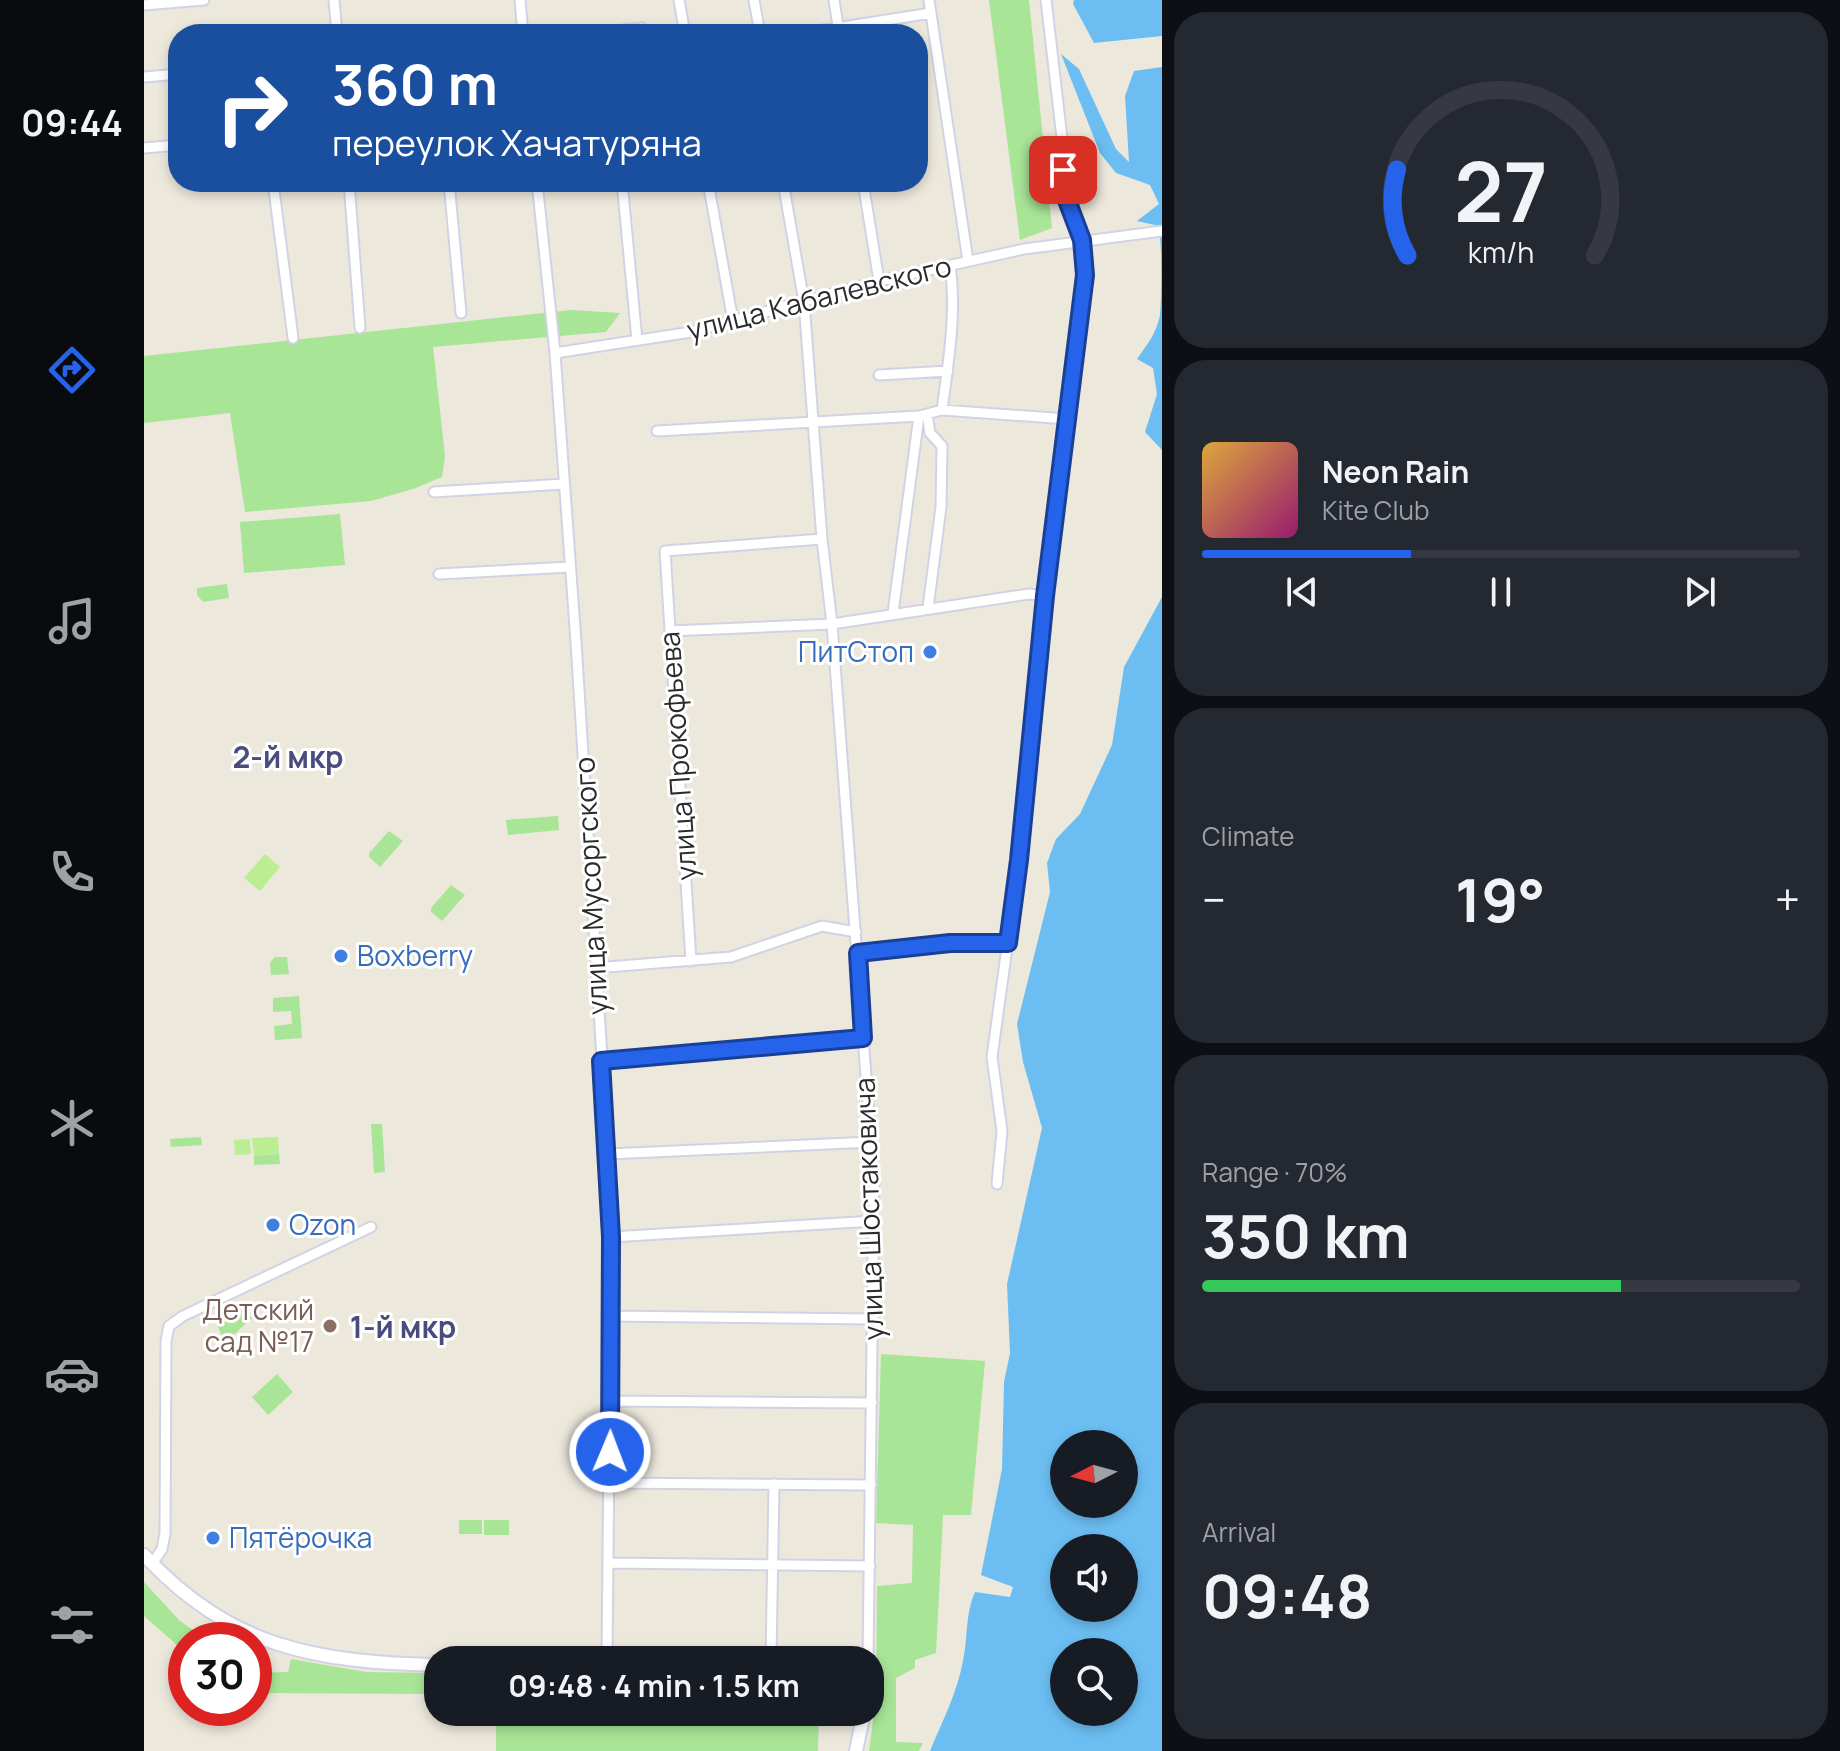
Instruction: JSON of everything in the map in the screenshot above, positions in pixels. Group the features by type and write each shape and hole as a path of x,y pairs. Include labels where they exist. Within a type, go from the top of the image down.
{"main road":[{"path":"148,1559 186,1595 217,1618 256,1637 329,1657 424,1664"},
{"path":"856,1751 861,1726"}],"street":[{"path":"144,5 204,0"},
{"path":"334,0 336,24"},
{"path":"520,0 522,24"},
{"path":"679,0 683,24"},
{"path":"754,0 758,24"},
{"path":"834,0 838,24"},
{"path":"929,0 968,257"},
{"path":"997,1184 1002,1131 992,1057 1019,860 1045,596 1085,275 1082,240 1065,195 1062,138 1046,0"},
{"path":"875,24 931,13"},
{"path":"144,77 168,75"},
{"path":"144,148 168,146"},
{"path":"274,192 293,338"},
{"path":"350,192 360,328"},
{"path":"450,192 461,313"},
{"name":"улица Мусоргского","path":"538,192 555,353 608,1154 611,1401 607,1646"},
{"path":"623,192 637,340"},
{"path":"710,192 733,321"},
{"name":"улица Шостаковича","path":"785,192 804,302 871,1142 874,1221 868,1646"},
{"path":"865,192 878,278"},
{"name":"улица Кабалевского","path":"555,353 691,332 804,302 878,278 950,266 968,257 1162,231"},
{"path":"942,410 948,371 950,266"},
{"path":"879,375 948,371"},
{"path":"657,431 923,415 942,410 1068,419"},
{"path":"923,415 930,433 942,446 944,476 933,587 928,608"},
{"path":"893,613 923,415"},
{"path":"434,492 563,484"},
{"name":"улица Прокофьева","path":"691,961 665,551 822,539"},
{"path":"439,574 570,567"},
{"path":"670,631 832,624 1029,594 1045,596"},
{"path":"595,968 731,957 822,926 856,932"},
{"path":"858,953 950,943 1008,943"},
{"path":"601,1061 863,1038"},
{"path":"608,1154 871,1142"},
{"path":"611,1237 874,1221"},
{"path":"148,1559 162,1549 165,1534 166,1341 169,1326 183,1316 371,1227"},
{"path":"609,1316 873,1319"},
{"path":"611,1401 872,1403"},
{"path":"609,1483 871,1485"},
{"path":"771,1646 774,1484"},
{"path":"609,1563 870,1566"}],"green space":[{"path":"989,0 1029,0 1052,228 1020,240"},
{"path":"571,310 620,313 606,332 433,347 445,456 442,477 371,501 245,512 230,413 144,423 144,356"},
{"path":"340,514 345,565 244,573 240,522"},
{"path":"227,584 229,598 203,602 197,595 197,588"},
{"path":"558,816 559,830 508,835 506,820"},
{"path":"389,831 403,841 380,867 369,857 369,853"},
{"path":"265,854 280,867 260,891 244,878"},
{"path":"451,885 465,895 442,921 431,912 431,908"},
{"path":"275,957 287,957 289,974 271,975 270,963"},
{"path":"299,996 302,1038 275,1040 274,1026 292,1024 291,1011 273,1012 273,998"},
{"path":"371,1124 382,1124 385,1172 374,1173"},
{"path":"201,1137 202,1145 171,1147 170,1139"},
{"path":"278,1137 279,1154 254,1156 252,1138"},
{"path":"250,1139 251,1154 235,1155 234,1140"},
{"path":"279,1154 280,1164 254,1165 254,1156"},
{"path":"238,1303 252,1318 225,1343 213,1316"},
{"path":"881,1354 985,1361 971,1515 943,1515 936,1653 915,1660 915,1668 896,1678 896,1742 923,1743 919,1751 869,1751 872,1726 884,1726 884,1646 876,1646 877,1586 912,1583 913,1525 876,1523"},
{"path":"277,1374 293,1392 268,1415 252,1397"},
{"path":"459,1520 482,1520 482,1534 459,1534"},
{"path":"484,1520 509,1520 509,1535 484,1535"},
{"path":"144,1582 182,1622 168,1622 168,1637 144,1616"},
{"path":"291,1659 366,1672 424,1673 424,1694 272,1693 272,1672 288,1672"},
{"path":"496,1726 819,1726 818,1751 496,1751"}],"water":[{"path":"1074,0 1162,0 1162,36 1094,43 1073,4"},
{"path":"1061,54 1079,69 1116,149 1129,162 1125,96 1134,71 1162,67 1162,450 1145,432 1157,394 1153,368 1137,359 1159,321 1161,270 1159,226 1137,221 1159,204 1150,185 1116,173 1100,153"},
{"path":"1162,597 1162,1751 930,1751 960,1673 975,1592 1010,1597 1013,1587 981,1575 1002,1469 1004,1382 1010,1353 1007,1284 1042,1128 1023,1062 1017,1024 1050,892 1047,863 1056,839 1080,814 1112,745 1124,667"}],"place":[{"name":"ПитСтоп","path":"930,652"},
{"name":"Boxberry","path":"341,956"},
{"name":"Ozon","path":"273,1225"},
{"name":"Детский сад №17","path":"330,1326"},
{"name":"Пятёрочка","path":"213,1538"}],"district":[{"name":"2-й мкр","path":"288,758"},
{"name":"1-й мкр","path":"403,1328"}],"route":[{"path":"610,1452 611,1237 601,1061 863,1038 858,953 950,943 1008,943 1045,596 1084,291 1082,240 1065,195 1063,170"}]}
